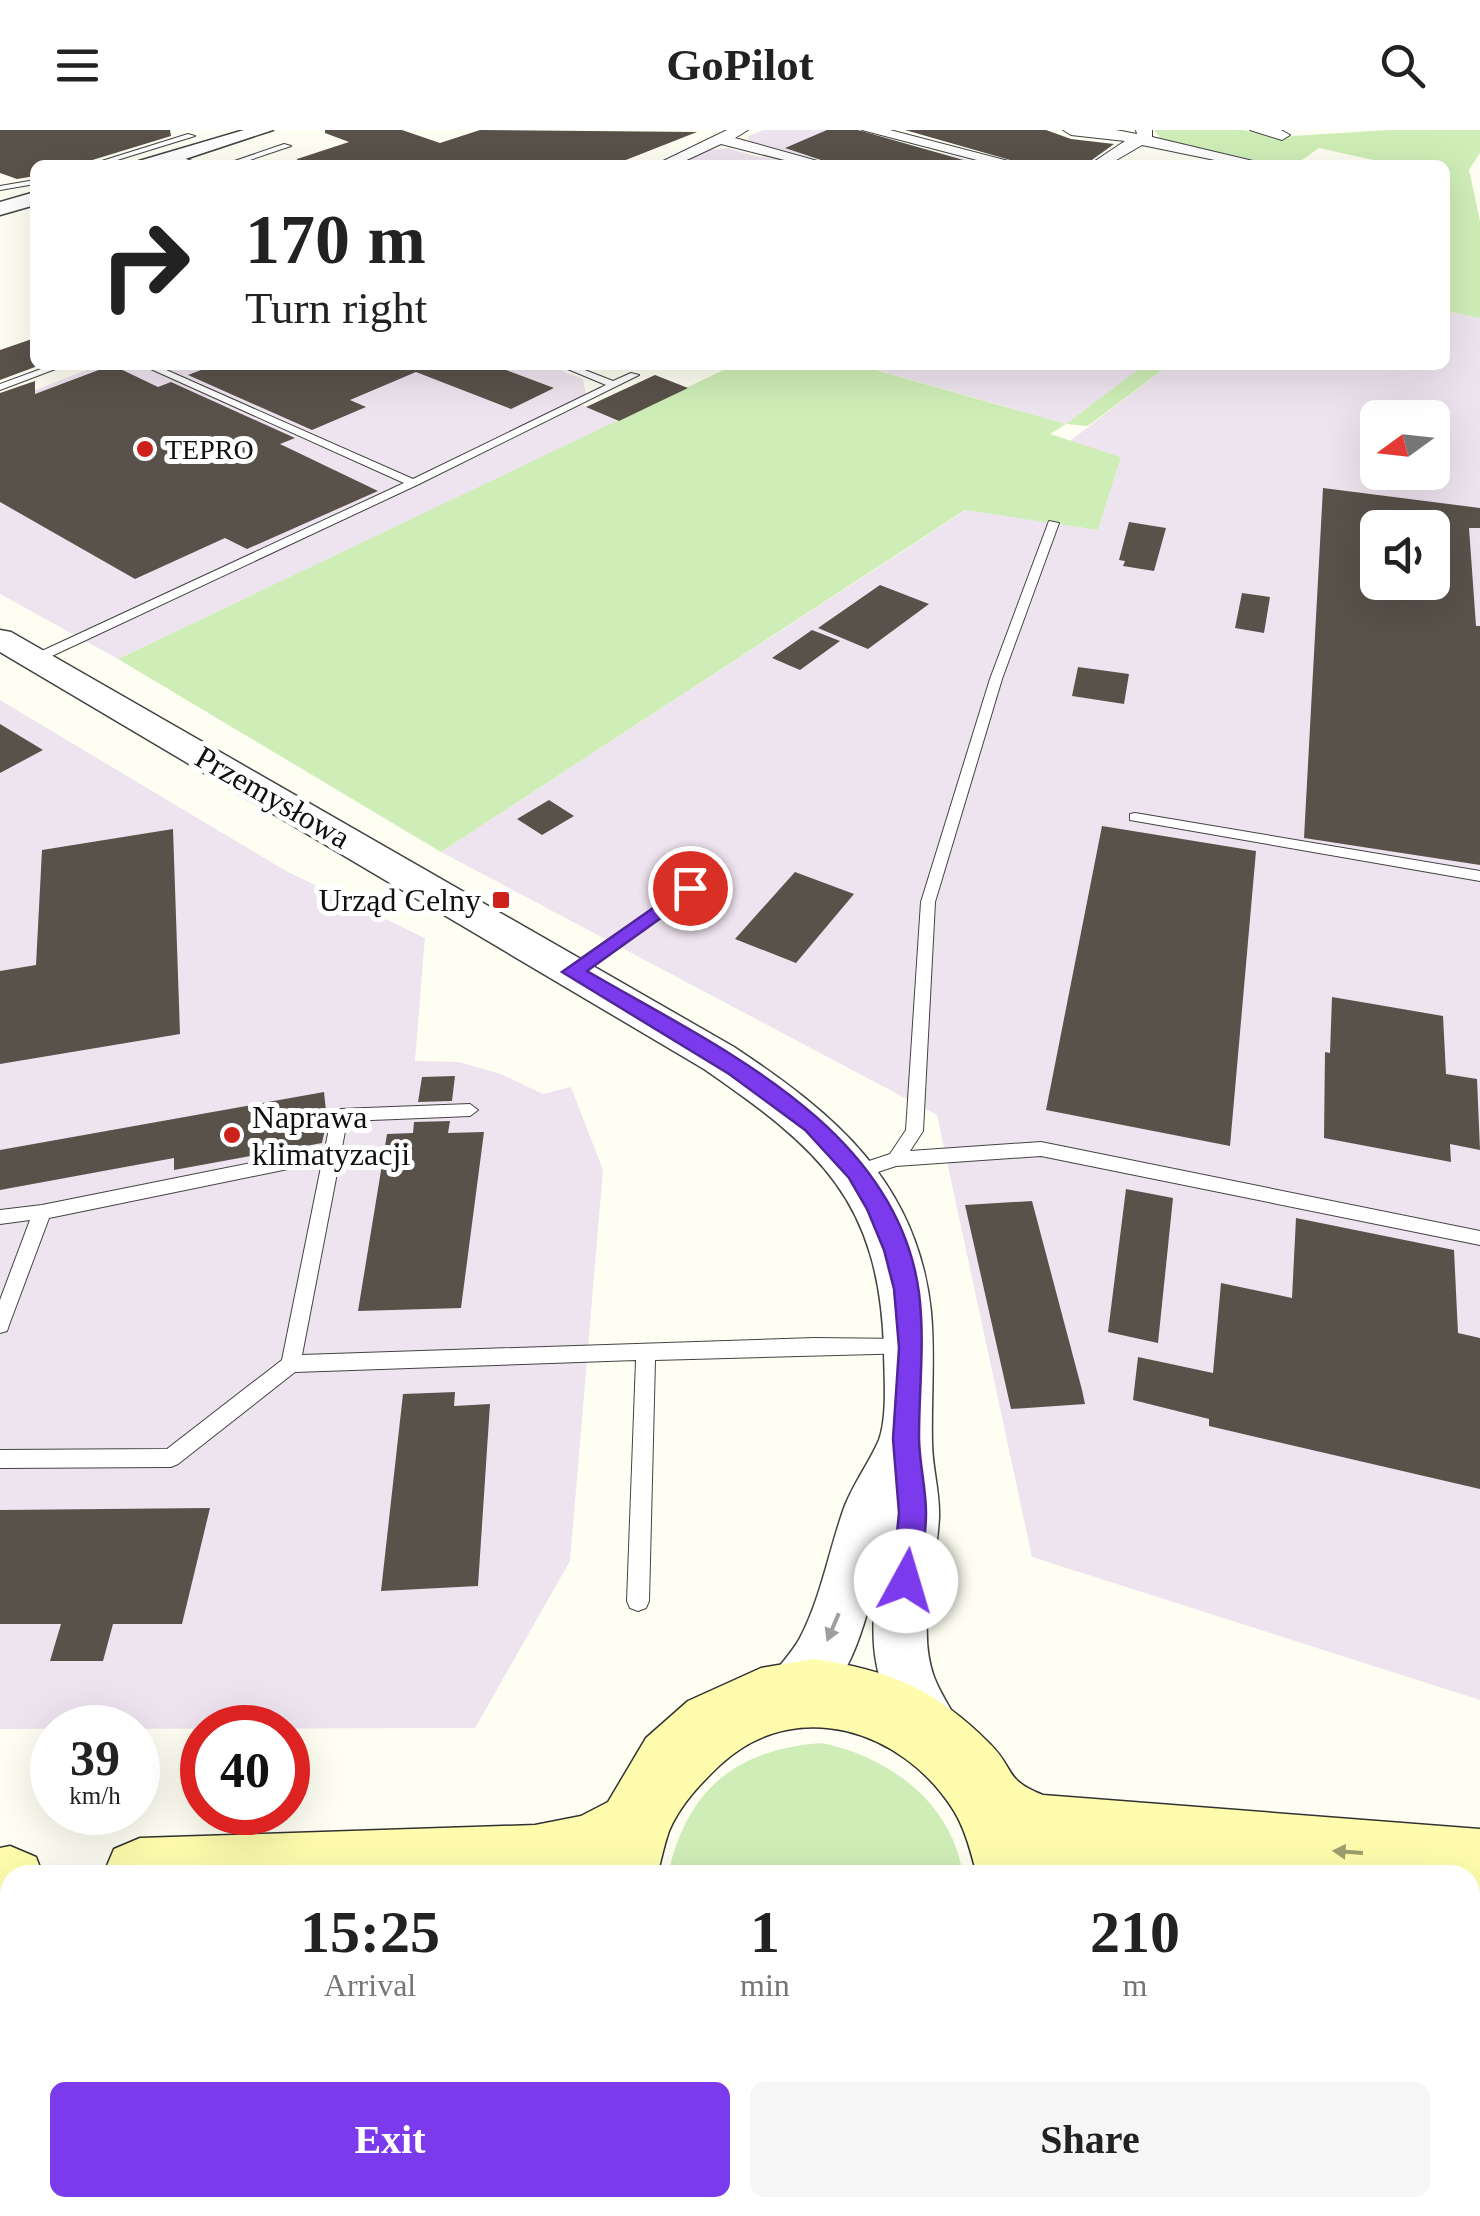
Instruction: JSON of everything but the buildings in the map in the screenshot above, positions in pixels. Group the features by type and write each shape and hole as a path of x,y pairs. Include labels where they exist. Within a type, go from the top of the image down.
{"main road":[{"path":"445,1865 536,1862 590,1851 625,1852 650,1786 678,1751 711,1723 736,1710 790,1694 841,1696 890,1710 936,1738 968,1770 1004,1843 1043,1831 1480,1865"}],"street":[{"path":"164,160 264,130"},
{"path":"675,160 740,130"},
{"path":"870,130 902,133 998,160"},
{"path":"1071,130 1143,135 1242,160"},
{"path":"1258,130 1282,135"},
{"path":"1105,160 1143,135"},
{"path":"719,139 804,160"},
{"path":"3,201 30,198"},
{"name":"Przemysłowa","path":"0,640 755,1080 876,1166 906,1289 911,1348 906,1439 912,1513 902,1615 904,1672 936,1738"},
{"name":"Przemysłowa","path":"790,1694 819,1661 843,1602 874,1498 906,1439"}],"lane":[{"path":"108,160 189,133 216,144"},
{"path":"243,160 288,146"},
{"path":"174,157 182,160"},
{"path":"3,201 30,185"},
{"path":"0,387 48,370"},
{"path":"159,370 414,483"},
{"path":"576,370 614,384"},
{"path":"35,659 414,483 634,375"},
{"path":"876,1166 914,1131 928,902 996,679 1053,523"},
{"path":"1136,818 1480,876"},
{"path":"572,972 690,888"},
{"path":"290,1364 340,1114 470,1110"},
{"path":"876,1166 1042,1149 1480,1238"},
{"path":"0,1217 42,1212 333,1153"},
{"path":"0,1325 42,1212"},
{"path":"0,1459 171,1458 290,1364 814,1346 911,1348"},
{"path":"638,1602 646,1351"}],"shaded area":[{"path":"763,130 845,130 969,160 820,160 750,142 747,137"},
{"path":"728,148 780,160 687,160 709,150"},
{"path":"1450,312 1480,318 1480,1700 1032,1557 937,1115 441,852 966,510 1098,530 1121,457 1070,441 1162,370 1450,370"},
{"path":"86,370 560,370 583,379 586,394 574,401 618,421 118,659 0,594 0,404"},
{"path":"877,370 1137,370 1066,424"},
{"path":"0,700 286,871 425,938 415,1061 459,1062 501,1074 543,1094 571,1087 603,1170 570,1561 475,1728 310,1728 310,1705 180,1705 180,1729 160,1729 160,1705 30,1705 30,1729 0,1729"}],"green space":[{"path":"1154,130 1243,130 1277,137 1389,130 1480,130 1480,153 1469,170 1480,221 1480,318 1450,312 1450,160 1373,160 1319,148 1302,160 1254,160 1161,139"},
{"path":"724,370 876,370 1066,424 1050,434 1121,457 1098,530 965,510 441,852 118,659"},
{"path":"1137,370 1162,370 1088,426 1066,424"},
{"path":"822,1743 871,1759 893,1772 931,1805 946,1826 961,1865 671,1865 688,1819 720,1779 764,1754"}],"place":[{"name":"TEPRO","path":"145,449"},
{"name":"Urząd Celny","path":"501,900"},
{"name":"Naprawa klimatyzacji","path":"232,1135"}],"route":[{"path":"690,888 572,972 755,1080 813,1124 857,1172 878,1208 896,1250 906,1289 911,1348 912,1388 906,1439 912,1513 906,1581"}]}
